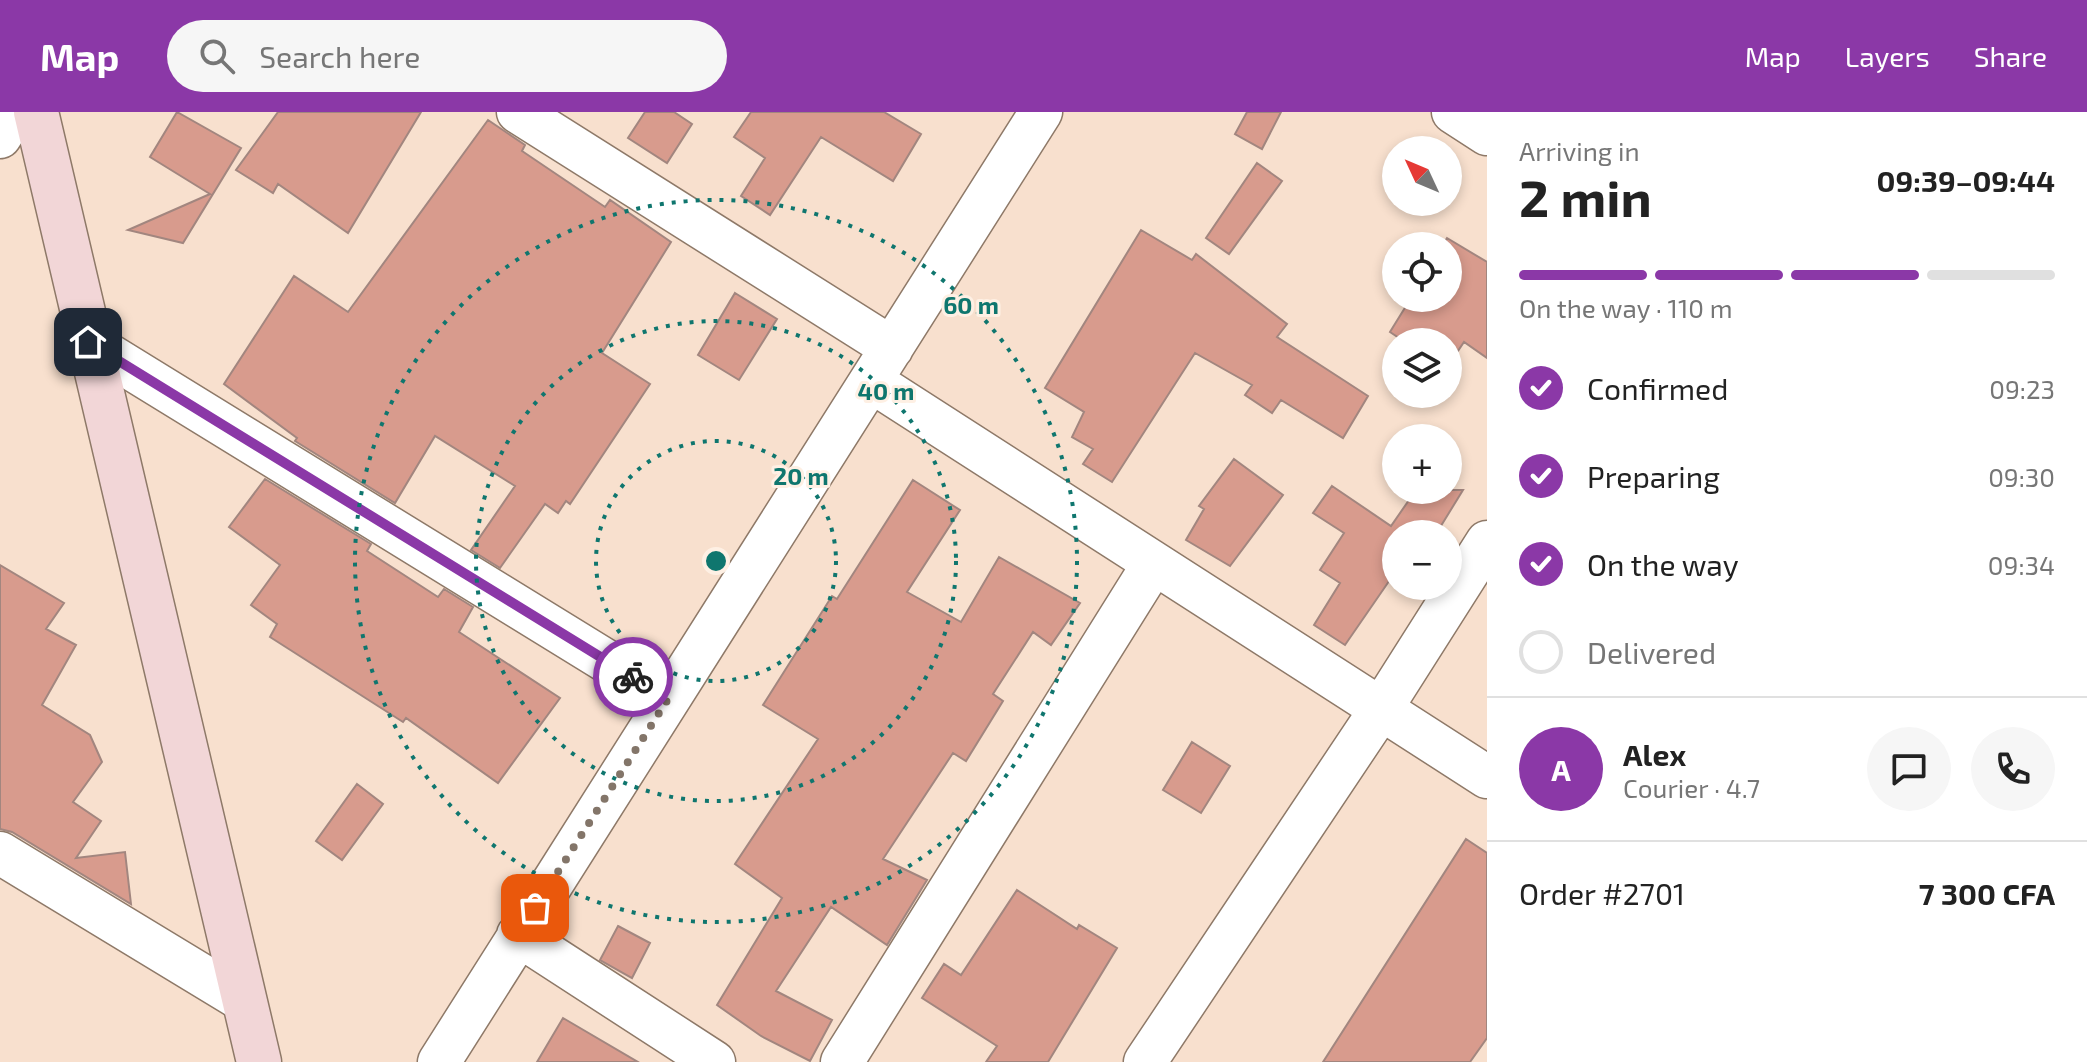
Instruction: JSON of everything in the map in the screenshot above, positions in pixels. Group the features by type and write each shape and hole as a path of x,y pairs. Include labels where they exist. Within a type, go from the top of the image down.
{"street":[{"path":"0,137 16,112"},
{"path":"36,112 259,1062"},
{"path":"518,112 882,364 1154,563 1487,777"},
{"path":"439,1062 1041,112"},
{"path":"1453,112 1487,134"},
{"path":"88,342 668,699"},
{"path":"1145,1062 1381,709 1487,542"},
{"path":"842,1062 1154,563"},
{"path":"0,853 244,1001"},
{"path":"518,935 714,1062"}],"building":[{"path":"177,112 241,148 183,243 128,230 210,194 150,157"},
{"path":"278,112 421,112 348,233 278,184 273,193 236,170"},
{"path":"645,112 674,112 692,124 667,163 628,138"},
{"path":"751,112 884,112 921,134 893,181 821,137 770,215 741,196 765,158 734,137"},
{"path":"1247,112 1281,112 1262,149 1235,134"},
{"path":"488,120 525,145 522,151 605,207 610,200 671,242 602,353 650,384 570,504 566,501 558,513 545,504 500,568 471,550 515,486 435,436 395,503 295,441 297,438 224,384 294,276 348,312"},
{"path":"1257,163 1282,181 1229,254 1206,238"},
{"path":"1141,230 1192,260 1196,254 1287,324 1277,337 1368,396 1343,438 1281,400 1272,413 1245,395 1252,385 1195,353 1112,482 1083,464 1093,449 1072,437 1084,412 1045,388"},
{"path":"1462,247 1487,262 1487,358 1464,342 1462,345 1462,328 1392,328 1402,312 1462,312"},
{"path":"735,293 777,319 739,380 698,355"},
{"path":"1234,459 1283,495 1230,566 1186,540 1204,509 1199,506"},
{"path":"265,479 371,544 367,551 438,597 444,589 473,607 459,632 560,698 498,783 406,718 403,722 270,637 277,624 251,605 280,565 229,527"},
{"path":"913,480 960,510 907,592 961,622 999,557 1080,603 1051,645 1033,632 993,694 1003,701 966,761 953,753 883,859 927,880 887,945 831,907 776,991 832,1020 810,1061 761,1036 717,1005 782,898 735,864 818,739 763,705 832,596 837,599"},
{"path":"1332,486 1382,520 1382,591 1345,645 1314,625 1340,583 1320,570 1344,533 1313,513"},
{"path":"1406,504 1454,504 1445,520 1395,520"},
{"path":"0,565 64,603 46,629 76,645 42,705 90,735 102,762 73,802 101,821 76,858 125,852 131,904 12,832 0,829"},
{"path":"1192,742 1230,766 1201,813 1163,790"},
{"path":"357,784 383,804 342,860 316,841"},
{"path":"1466,839 1487,853 1487,1038 1470,1062 1323,1062"},
{"path":"1017,890 1077,929 1079,925 1117,948 1048,1062 986,1062 997,1046 922,998 944,964 961,975"},
{"path":"618,926 650,943 632,978 600,960"},
{"path":"563,1018 638,1062 537,1062"}],"way so far":[{"path":"535,908 668,699 633,677"}],"route":[{"path":"88,342 633,677"}]}
